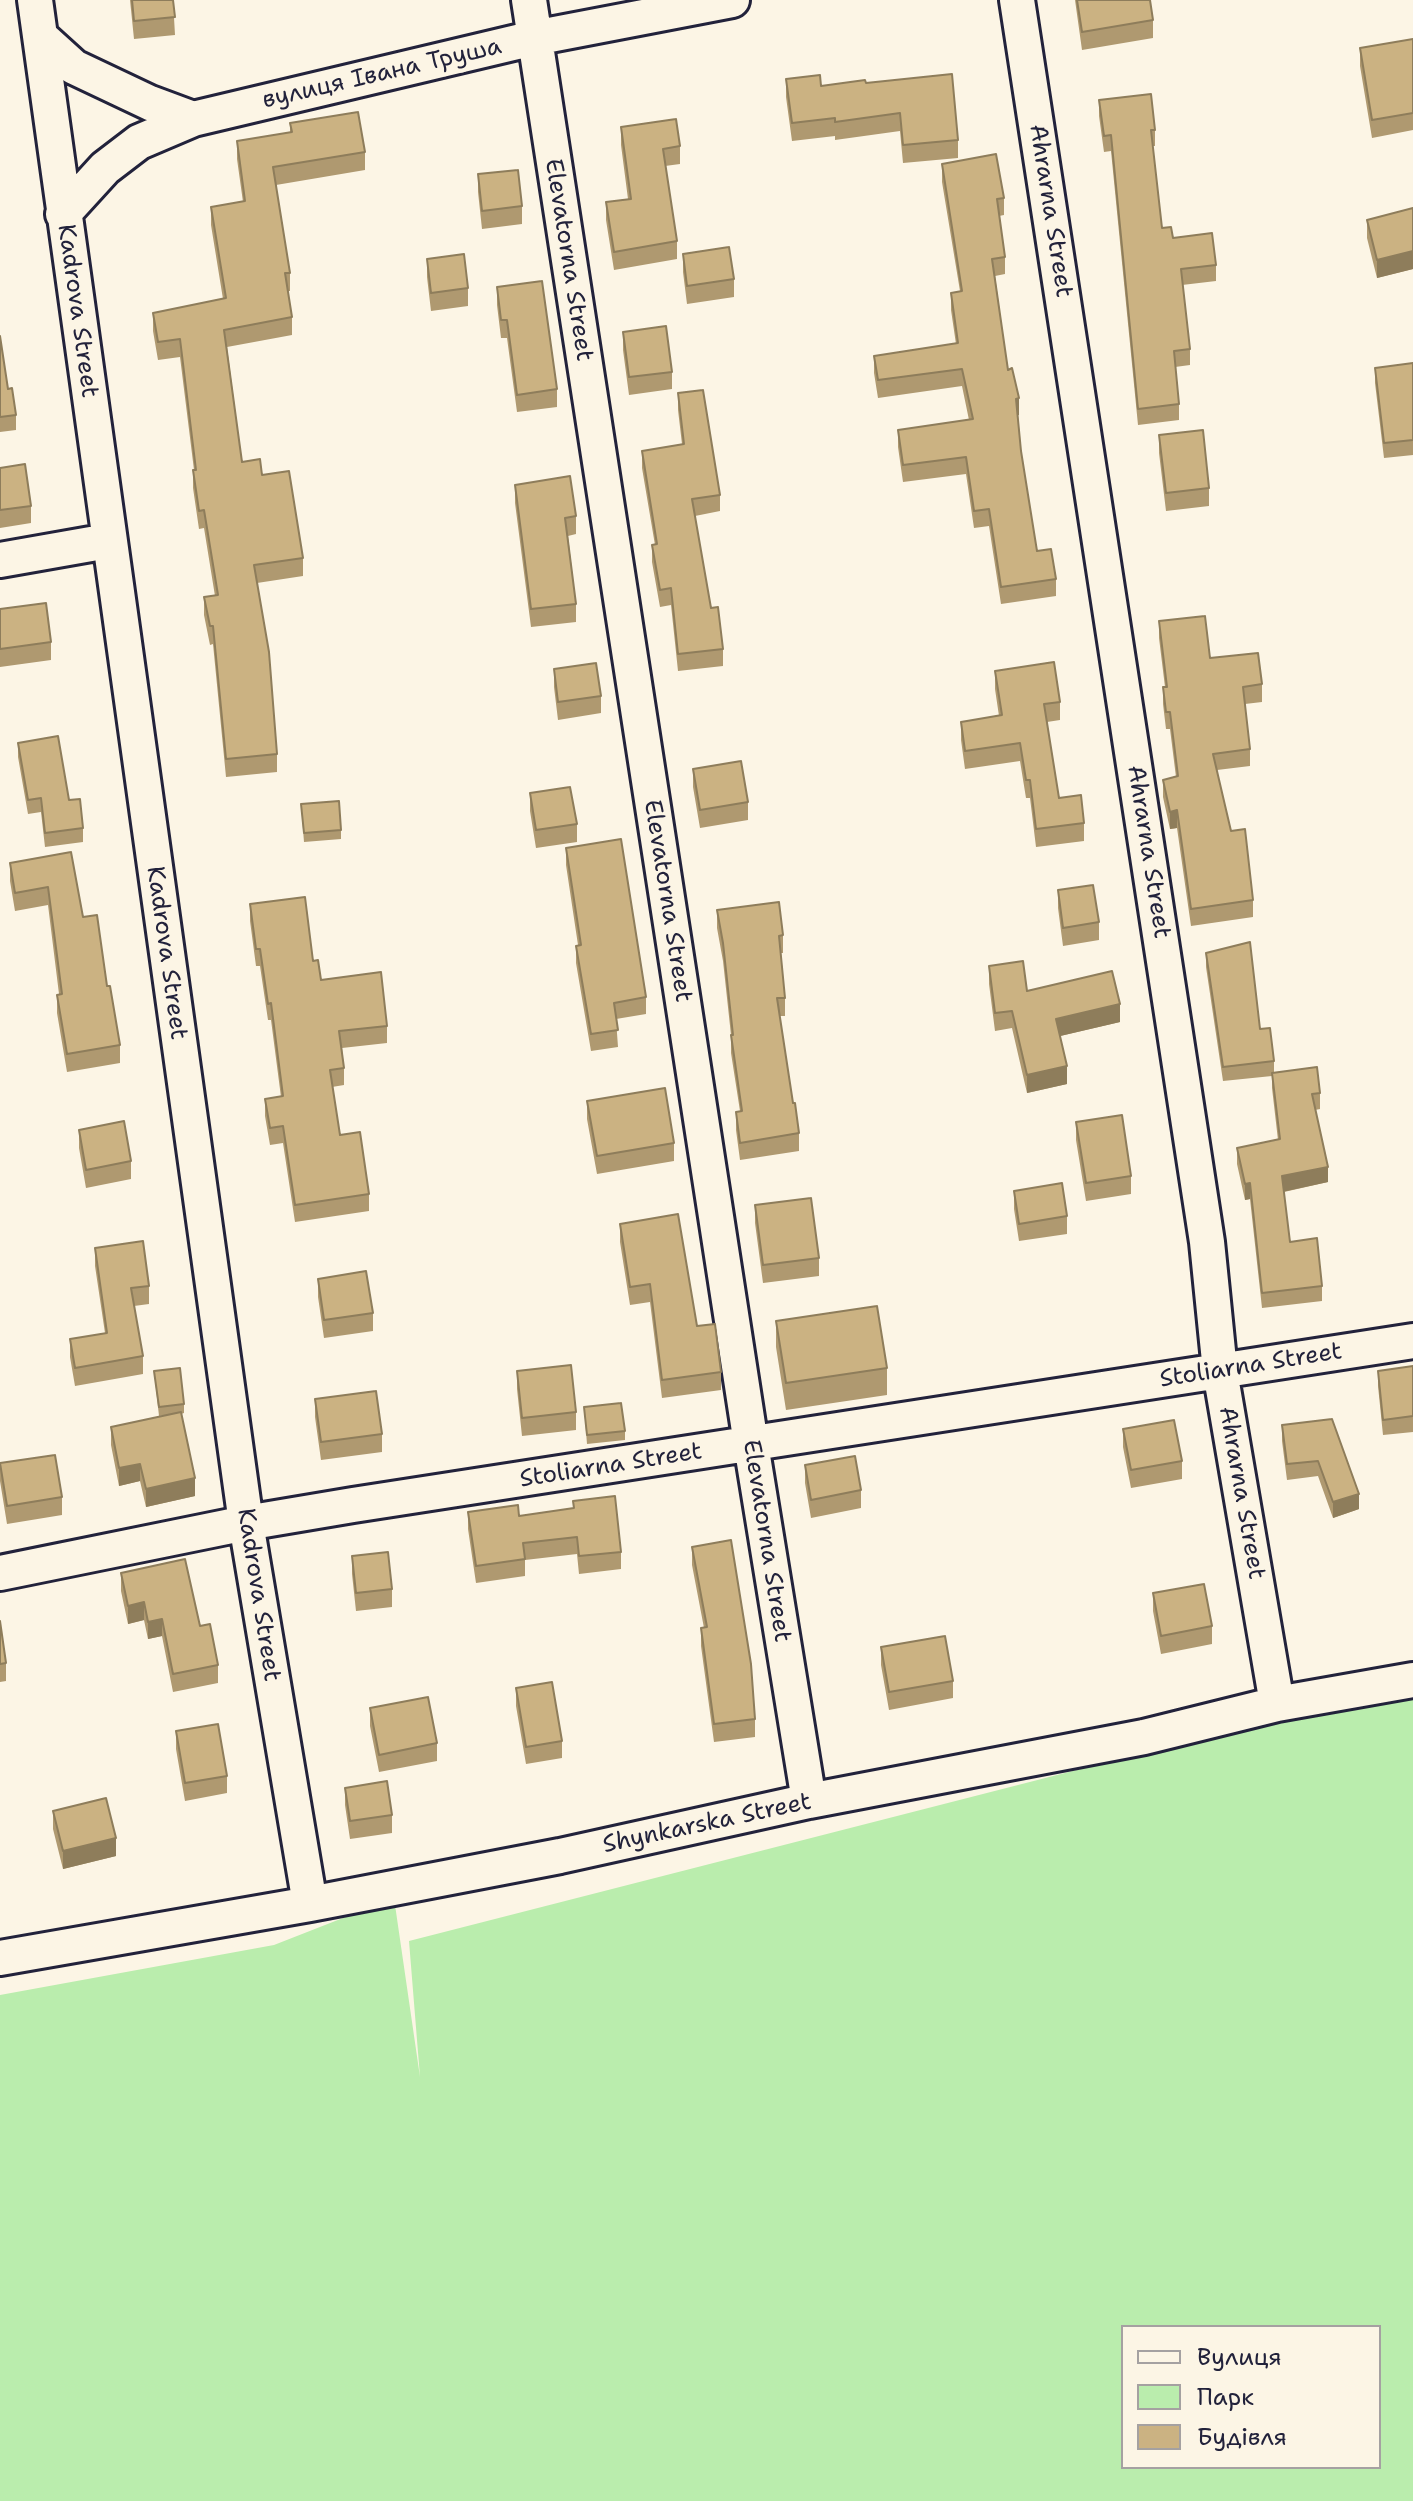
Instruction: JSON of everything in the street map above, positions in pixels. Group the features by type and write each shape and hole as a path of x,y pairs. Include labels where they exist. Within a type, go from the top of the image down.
{"street":[{"name":"Kadrova Street","path":"35,0 246,1523 310,1904"},
{"name":"Elevatorna Street","path":"529,0 751,1444 809,1801"},
{"name":"вулиця Івана Труша","path":"63,214 105,168 139,142 193,119 534,38 732,0"},
{"name":"Ahrarna Street","path":"1017,0 1207,1242 1220,1371 1277,1704"},
{"path":"42,38 74,67 150,103 193,119"},
{"path":"0,560 108,541"},
{"name":"Stoliarna Street","path":"0,1573 246,1523 1413,1341"},
{"name":"Shynkarska Street","path":"0,1958 310,1904 560,1856 809,1801 1144,1737 1277,1704 1413,1680"}],"green space":[{"path":"1413,1694 1413,2501 0,2501 0,1995 274,1945 394,1898 420,2077 409,1941 1264,1722"}],"building":[{"path":"132,0 173,0 175,17 134,21"},
{"path":"1077,0 1150,0 1153,20 1082,32"},
{"path":"1413,39 1413,113 1372,120 1360,48"},
{"path":"952,74 958,140 903,145 900,113 835,122 835,118 792,123 786,79 820,75 821,86"},
{"path":"1151,94 1155,130 1151,130 1162,228 1171,227 1173,238 1212,233 1216,265 1181,269 1190,349 1174,351 1179,404 1138,409 1111,135 1104,136 1099,100"},
{"path":"358,112 365,152 273,167 290,273 285,273 292,317 224,330 242,462 260,459 262,475 289,471 303,558 254,565 269,652 277,754 226,759 213,626 210,626 204,597 218,595 204,510 199,511 180,339 158,342 153,313 226,298 211,207 245,201 237,141 292,132 290,123"},
{"path":"676,119 680,146 663,149 677,241 614,252 606,202 631,199 621,127"},
{"path":"996,154 1004,198 997,199 1005,257 992,259 1008,370 1012,368 1019,398 1016,399 1021,451 1037,551 1051,549 1056,579 1001,587 989,509 974,511 966,457 903,465 898,430 973,419 962,369 878,380 874,356 958,343 951,293 962,291 942,164"},
{"path":"518,170 522,206 482,211 478,174"},
{"path":"1413,208 1413,251 1377,260 1367,220"},
{"path":"729,247 734,279 687,286 683,254"},
{"path":"464,254 468,288 431,293 427,259"},
{"path":"542,281 557,389 517,395 507,320 501,320 497,287"},
{"path":"666,326 672,372 629,377 623,332"},
{"path":"0,336 8,389 12,388 16,415 0,417"},
{"path":"1413,363 1413,440 1384,443 1375,368"},
{"path":"703,390 720,495 692,499 711,608 718,607 723,649 678,654 671,588 660,590 652,545 657,544 642,451 684,444 678,393"},
{"path":"1203,430 1209,488 1166,493 1159,435"},
{"path":"25,464 31,506 0,510 0,468"},
{"path":"570,476 576,516 565,518 576,604 531,609 515,485"},
{"path":"46,603 51,642 0,649 0,609"},
{"path":"1205,616 1210,658 1258,653 1262,684 1243,687 1250,749 1213,754 1231,831 1245,829 1253,900 1191,909 1177,810 1170,812 1163,780 1178,776 1170,712 1166,712 1163,687 1167,687 1159,621"},
{"path":"1054,662 1060,702 1044,704 1059,798 1081,795 1084,823 1036,829 1030,780 1026,780 1020,743 965,751 961,722 1002,715 995,671"},
{"path":"596,663 601,696 558,702 554,669"},
{"path":"58,736 69,800 80,799 83,828 45,833 41,798 28,800 18,743"},
{"path":"741,761 748,802 700,810 693,769"},
{"path":"570,787 577,824 536,830 530,793"},
{"path":"339,801 341,830 304,833 301,804"},
{"path":"621,839 646,997 614,1003 618,1030 591,1034 576,946 581,945 566,848"},
{"path":"71,852 83,917 97,915 107,986 110,986 120,1045 67,1054 57,995 62,994 48,887 15,893 10,863"},
{"path":"1093,885 1099,922 1063,928 1058,890"},
{"path":"305,897 313,961 318,960 321,980 381,972 387,1026 339,1031 344,1068 330,1070 340,1135 360,1132 369,1194 295,1205 283,1126 270,1128 265,1099 283,1096 271,1003 268,1004 260,949 256,949 250,904"},
{"path":"779,902 785,998 777,998 799,1133 740,1143 736,1112 742,1111 717,910"},
{"path":"1250,942 1260,1029 1270,1028 1274,1061 1223,1067 1206,953"},
{"path":"1023,961 1027,991 1112,971 1120,1004 1056,1019 1067,1066 1027,1075 1012,1011 995,1013 989,966"},
{"path":"1317,1067 1320,1093 1312,1094 1328,1167 1282,1176 1290,1242 1317,1238 1322,1286 1262,1293 1250,1183 1245,1184 1237,1148 1280,1139 1272,1073"},
{"path":"665,1088 674,1143 597,1156 587,1101"},
{"path":"1122,1115 1131,1176 1086,1183 1076,1122"},
{"path":"124,1121 131,1161 86,1170 79,1130"},
{"path":"1062,1183 1067,1216 1019,1224 1014,1191"},
{"path":"811,1198 819,1258 763,1265 755,1205"},
{"path":"678,1214 697,1326 715,1324 721,1372 662,1380 650,1284 630,1287 620,1224"},
{"path":"143,1241 149,1286 131,1288 143,1356 75,1368 70,1339 107,1333 95,1248"},
{"path":"366,1271 373,1313 324,1320 318,1279"},
{"path":"877,1306 887,1368 786,1383 776,1321"},
{"path":"571,1365 576,1412 522,1418 517,1371"},
{"path":"1413,1366 1413,1416 1383,1420 1378,1371"},
{"path":"180,1368 184,1404 159,1407 154,1371"},
{"path":"376,1391 382,1434 321,1442 315,1399"},
{"path":"621,1403 625,1431 587,1435 584,1407"},
{"path":"181,1412 195,1478 146,1489 140,1464 119,1468 111,1427"},
{"path":"1332,1419 1359,1494 1333,1502 1318,1461 1287,1464 1282,1425"},
{"path":"1174,1420 1182,1461 1131,1470 1123,1429"},
{"path":"55,1455 62,1497 7,1506 0,1463"},
{"path":"855,1456 861,1490 811,1500 805,1465"},
{"path":"615,1496 621,1552 579,1556 577,1537 523,1543 525,1559 476,1566 468,1512 518,1505 519,1516 574,1508 573,1501"},
{"path":"731,1540 751,1664 755,1719 714,1724 701,1628 707,1627 692,1547"},
{"path":"388,1552 392,1589 356,1593 352,1556"},
{"path":"185,1559 200,1626 210,1624 218,1665 173,1674 162,1619 148,1622 144,1602 128,1606 121,1573"},
{"path":"1204,1584 1212,1626 1161,1636 1153,1593"},
{"path":"0,1621 6,1663 0,1664"},
{"path":"945,1636 953,1681 889,1692 881,1647"},
{"path":"552,1682 562,1741 526,1747 516,1688"},
{"path":"428,1697 437,1743 379,1755 370,1708"},
{"path":"218,1724 227,1776 185,1783 176,1731"},
{"path":"387,1781 392,1815 350,1821 345,1788"},
{"path":"106,1798 116,1838 63,1851 53,1811"}]}
